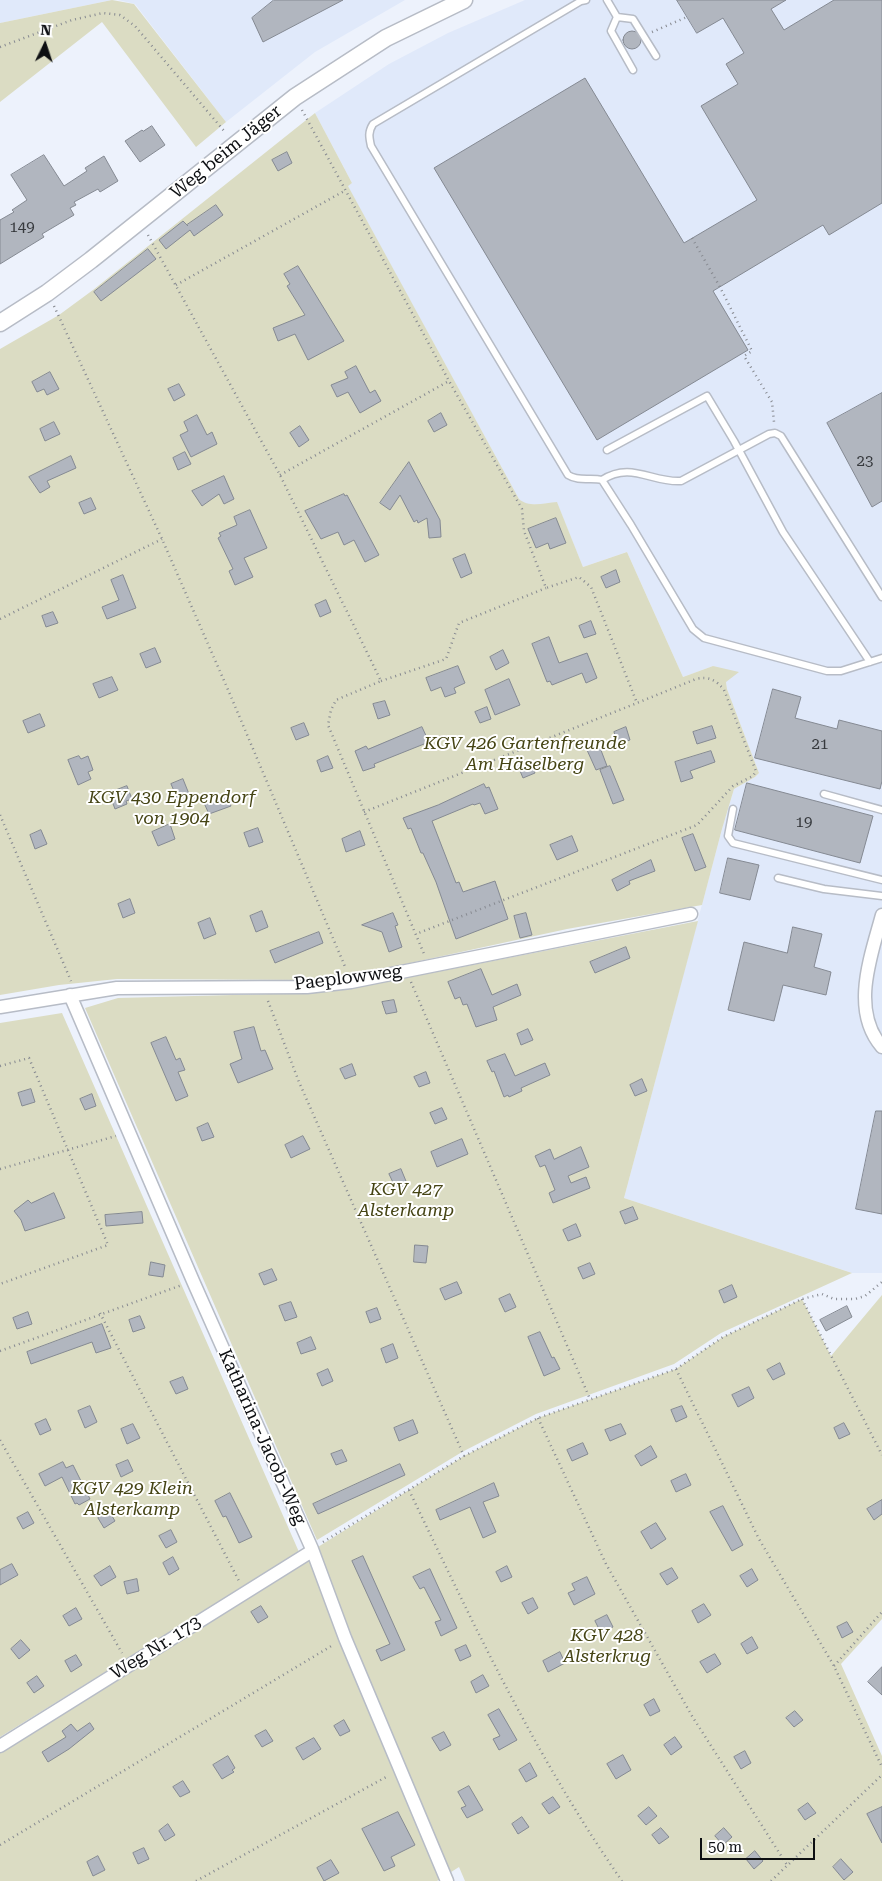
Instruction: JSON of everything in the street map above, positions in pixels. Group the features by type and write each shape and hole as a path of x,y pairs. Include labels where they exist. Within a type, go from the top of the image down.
{"street":[{"name":"Weg beim Jäger","path":"0,323 47,293 91,260 295,97 386,38 464,0"},
{"name":"Paeplowweg","path":"0,1007 118,988 307,986 351,982 691,914"},
{"path":"881,1045 871,1028 866,1009 865,991 867,973 882,915"},
{"name":"Katharina-Jacob-Weg","path":"73,995 192,1281 312,1550 345,1638 447,1881"},
{"name":"Weg Nr. 173","path":"0,1746 312,1550"}],"lane":[{"path":"586,0 373,124 369,130 369,137 376,154 568,475 574,478 602,480 612,474 636,472 672,482 681,481 769,434 775,433 781,436 882,598"},
{"path":"607,0 617,16 633,19 656,56"},
{"path":"617,16 611,31 633,70"},
{"path":"607,450 707,396 784,532 870,662"},
{"path":"602,480 693,629 704,638 827,671 841,671 882,658"},
{"path":"824,794 882,810"},
{"path":"733,809 728,836 733,843 882,880"},
{"path":"778,878 824,889 882,896"}],"path":[{"path":"0,47 72,20 104,13 120,15 135,26 236,146"},
{"path":"643,36 687,17"},
{"path":"295,97 449,381 522,509 524,531 546,588"},
{"path":"176,285 346,190"},
{"path":"140,221 280,475 381,681"},
{"path":"692,238 720,287 752,351 744,356 772,402 772,419 775,433"},
{"path":"47,293 59,315 162,539 229,692 351,982"},
{"path":"280,475 449,381"},
{"path":"0,619 162,539"},
{"path":"429,967 328,726 331,710 336,700 381,681 446,659 459,623 546,588 579,577 591,587 637,703"},
{"path":"364,812 696,679 705,677 712,679 719,683 724,690 756,771 753,776 733,786 697,825 416,934"},
{"path":"0,815 73,995"},
{"path":"406,971 590,1399"},
{"path":"262,986 299,1082 464,1456"},
{"path":"0,1066 30,1058 108,1246 0,1284"},
{"path":"0,1169 129,1133"},
{"path":"0,1351 192,1281"},
{"path":"312,1550 464,1456 538,1418 676,1369 723,1338 801,1300 822,1294 834,1298 854,1299 865,1296 882,1282"},
{"path":"801,1300 882,1455"},
{"path":"100,1314 245,1593"},
{"path":"676,1369 759,1539 834,1666 882,1767"},
{"path":"538,1418 606,1564 692,1716 787,1865"},
{"path":"0,1440 129,1665"},
{"path":"409,1490 478,1634 538,1746 604,1855 622,1881"},
{"path":"834,1666 882,1612"},
{"path":"0,1845 345,1638"},
{"path":"196,1881 400,1769"},
{"path":"771,1881 882,1775"}],"shaded area":[{"path":"0,0 112,0 0,23"},
{"path":"118,0 405,0 315,52 226,122 135,4"},
{"path":"525,0 882,0 882,1273 852,1273 624,1198 734,789 759,773 726,682 713,666 683,677 627,552 583,567 557,503 529,505 519,499 347,185 352,183 315,113 389,64 448,33"}],"green space":[{"path":"112,0 134,4 226,122 196,147 102,22 0,102 0,23"},
{"path":"315,113 352,183 348,186 519,499 532,504 557,502 583,567 627,552 683,677 713,666 739,672 726,682 727,689 759,773 734,789 702,905 567,929 355,975 305,980 117,979 59,985 0,995 0,349 59,315 93,290"},
{"name":"KGV 427 Alsterkamp","path":"698,921 624,1198 852,1273 721,1333 674,1364 536,1414 462,1452 317,1540 85,1008 118,998 309,993 353,988"},
{"name":"KGV 429 Klein Alsterkamp","path":"62,1013 299,1552 0,1737 0,1023"},
{"name":"KGV 428 Alsterkrug","path":"882,1295 882,1619 841,1664 882,1756 882,1881 465,1881 459,1867 437,1881 0,1881 0,1746 464,1456 538,1418 676,1369 723,1337 802,1299 831,1356"}],"building":[{"path":"274,0 343,0 263,42 252,18"},
{"path":"677,0 786,0 771,9 784,30 834,0 882,0 882,203 829,235 823,225 713,291 748,350 597,440 434,168 585,78 684,243 757,200 701,106 738,84 726,64 744,53 723,18 697,33"},
{"path":"632,31 638,34 641,40 638,46 632,49 626,46 623,40 626,34"},
{"path":"152,126 165,145 140,162 125,141"},
{"path":"287,152 292,163 278,171 272,160"},
{"path":"44,155 64,186 87,171 85,168 104,156 118,181 100,192 98,189 74,202 76,205 70,208 74,215 42,234 44,237 0,264 0,220 14,212 12,210 27,200 11,175"},
{"path":"216,205 223,215 194,236 190,230 166,249 159,240 183,221 187,225"},
{"path":"148,249 156,259 101,301 94,292"},
{"path":"298,266 344,341 308,360 295,334 278,341 273,328 305,315 287,286 290,284 284,274"},
{"path":"356,366 370,393 375,390 381,401 360,413 348,392 337,397 331,385 348,378 345,372"},
{"path":"50,372 59,389 47,395 44,389 37,392 32,382"},
{"path":"179,384 185,395 174,401 168,389"},
{"path":"882,393 882,501 872,507 827,423"},
{"path":"441,413 447,425 434,432 428,421"},
{"path":"197,415 207,435 212,432 217,444 191,457 180,435 188,431 184,422"},
{"path":"54,422 60,434 45,441 40,429"},
{"path":"300,426 309,440 299,447 290,433"},
{"path":"185,452 191,464 178,470 173,458"},
{"path":"71,456 76,468 47,481 50,487 40,493 29,477"},
{"path":"409,462 440,520 441,537 429,538 427,518 418,523 417,520 414,522 400,495 390,510 380,503"},
{"path":"224,476 234,499 224,504 219,494 202,506 192,491"},
{"path":"344,494 345,496 347,495 379,555 365,562 354,540 344,545 338,532 321,539 305,511"},
{"path":"91,498 96,509 84,514 79,503"},
{"path":"250,510 267,548 244,558 253,577 235,585 229,571 233,569 218,538 221,536 219,533 237,525 234,517"},
{"path":"556,518 566,543 550,549 548,543 536,548 528,529"},
{"path":"465,554 472,573 461,578 453,559"},
{"path":"616,570 620,582 606,588 601,577"},
{"path":"123,575 136,608 107,619 102,607 119,600 111,580"},
{"path":"326,600 331,612 320,617 315,605"},
{"path":"53,612 58,623 46,627 42,616"},
{"path":"591,621 596,634 584,638 579,626"},
{"path":"549,637 559,663 587,653 597,678 586,683 582,673 552,685 550,681 547,682 532,644"},
{"path":"155,648 161,662 146,668 140,654"},
{"path":"503,650 509,663 496,670 490,657"},
{"path":"458,666 465,683 454,688 456,693 445,697 441,687 431,691 426,678"},
{"path":"112,677 118,690 99,698 93,684"},
{"path":"509,679 520,705 495,715 485,690"},
{"path":"773,689 801,697 795,718 837,729 839,720 882,731 882,781 880,789 755,758"},
{"path":"385,701 390,715 378,719 373,704"},
{"path":"487,707 491,719 480,723 475,712"},
{"path":"40,714 45,726 28,733 23,721"},
{"path":"304,723 309,735 296,740 291,728"},
{"path":"712,726 716,738 697,744 693,732"},
{"path":"422,727 429,742 374,764 375,767 363,771 355,751 366,746 368,749"},
{"path":"626,727 630,740 618,744 614,732"},
{"path":"599,745 607,766 596,770 587,750"},
{"path":"711,751 715,762 690,771 693,778 681,782 675,762"},
{"path":"79,756 81,759 88,756 93,770 88,772 91,779 78,785 68,760"},
{"path":"328,756 333,768 321,772 317,761"},
{"path":"530,761 535,773 523,778 518,766"},
{"path":"610,766 624,800 613,804 600,770"},
{"path":"183,779 189,794 177,798 171,784"},
{"path":"747,783 873,816 860,863 735,830"},
{"path":"484,784 486,788 489,787 498,809 485,814 480,803 473,804 432,821 456,883 459,882 463,892 495,881 508,919 456,939 436,882 411,828 408,829 403,818 438,805"},
{"path":"127,786 132,799 126,801 127,804 115,809 109,793"},
{"path":"226,794 231,806 209,814 204,803"},
{"path":"170,824 175,839 158,846 152,832"},
{"path":"258,828 263,842 249,847 244,833"},
{"path":"41,830 47,844 35,849 30,835"},
{"path":"360,831 365,845 346,852 342,839"},
{"path":"693,834 706,867 695,871 682,838"},
{"path":"572,836 578,851 557,860 550,845"},
{"path":"728,858 759,865 750,900 720,893"},
{"path":"651,860 655,871 629,881 630,884 617,891 612,880"},
{"path":"130,899 135,913 123,918 118,904"},
{"path":"262,911 268,927 256,932 250,916"},
{"path":"393,913 398,925 395,926 402,947 389,952 382,932 362,925"},
{"path":"526,913 532,935 520,938 514,916"},
{"path":"210,918 216,934 204,939 198,923"},
{"path":"793,927 822,934 814,967 831,972 826,995 783,985 774,1021 728,1010 744,942 787,953"},
{"path":"319,932 323,943 275,963 270,951"},
{"path":"626,947 630,958 595,973 590,962"},
{"path":"481,969 492,995 517,984 521,995 493,1007 497,1020 476,1027 467,1004 463,1005 460,997 455,999 448,982"},
{"path":"394,1000 397,1012 386,1014 382,1002"},
{"path":"254,1027 261,1051 265,1050 273,1069 238,1083 230,1064 242,1059 234,1032"},
{"path":"528,1029 533,1040 521,1045 517,1034"},
{"path":"166,1037 176,1060 180,1058 185,1070 178,1072 188,1096 176,1101 151,1043"},
{"path":"505,1054 515,1076 545,1063 550,1075 521,1088 522,1091 509,1097 508,1095 504,1097 494,1071 492,1072 487,1061"},
{"path":"352,1064 356,1075 345,1079 340,1069"},
{"path":"426,1072 430,1083 419,1087 414,1077"},
{"path":"642,1079 647,1091 635,1096 630,1085"},
{"path":"31,1089 35,1102 22,1106 18,1093"},
{"path":"92,1094 96,1106 85,1110 80,1099"},
{"path":"442,1108 447,1119 435,1124 430,1113"},
{"path":"876,1111 882,1111 882,1214 856,1209"},
{"path":"208,1123 214,1137 202,1141 197,1128"},
{"path":"303,1136 310,1149 291,1158 285,1145"},
{"path":"462,1139 468,1154 437,1167 431,1152"},
{"path":"581,1147 589,1167 568,1176 571,1183 586,1177 590,1188 553,1203 549,1193 555,1190 545,1165 540,1167 535,1156 550,1149 554,1159"},
{"path":"401,1169 408,1186 397,1191 389,1174"},
{"path":"54,1193 65,1218 25,1231 21,1220 14,1211 28,1200 31,1203"},
{"path":"633,1207 638,1219 625,1224 620,1212"},
{"path":"142,1212 143,1223 106,1226 105,1215"},
{"path":"576,1224 581,1236 568,1241 563,1230"},
{"path":"415,1245 428,1246 426,1263 414,1262"},
{"path":"151,1262 165,1265 163,1277 149,1275"},
{"path":"590,1263 595,1274 583,1279 578,1268"},
{"path":"272,1269 277,1280 264,1285 259,1274"},
{"path":"457,1282 462,1293 445,1300 440,1289"},
{"path":"732,1285 737,1297 724,1303 719,1291"},
{"path":"510,1294 516,1307 505,1312 499,1299"},
{"path":"291,1302 297,1317 285,1321 279,1306"},
{"path":"847,1306 852,1317 826,1331 820,1320"},
{"path":"377,1308 381,1319 370,1323 366,1312"},
{"path":"28,1312 32,1324 17,1329 13,1318"},
{"path":"140,1316 145,1328 133,1332 129,1320"},
{"path":"102,1324 111,1348 96,1353 92,1342 31,1364 27,1352"},
{"path":"540,1332 552,1358 554,1357 560,1369 544,1376 528,1337"},
{"path":"311,1337 316,1349 301,1354 297,1343"},
{"path":"393,1344 398,1358 386,1363 381,1349"},
{"path":"780,1363 785,1374 773,1380 767,1370"},
{"path":"328,1369 333,1381 322,1386 317,1374"},
{"path":"183,1377 188,1389 176,1394 170,1382"},
{"path":"749,1387 754,1398 738,1407 732,1395"},
{"path":"90,1406 97,1422 85,1428 78,1411"},
{"path":"682,1406 687,1417 676,1422 671,1410"},
{"path":"46,1419 51,1430 40,1435 35,1424"},
{"path":"413,1420 418,1433 399,1441 394,1428"},
{"path":"844,1423 850,1434 839,1439 834,1428"},
{"path":"133,1424 140,1438 127,1444 121,1429"},
{"path":"621,1424 626,1434 610,1441 605,1430"},
{"path":"583,1443 588,1454 572,1461 567,1450"},
{"path":"651,1446 657,1457 641,1466 635,1456"},
{"path":"342,1450 347,1461 336,1465 331,1454"},
{"path":"128,1460 133,1471 121,1477 116,1465"},
{"path":"63,1462 66,1468 73,1465 90,1499 79,1505 75,1504 62,1477 45,1486 39,1474"},
{"path":"400,1464 405,1475 318,1514 313,1504"},
{"path":"686,1474 691,1485 676,1492 671,1481"},
{"path":"494,1483 499,1496 483,1502 496,1532 483,1538 470,1507 440,1520 436,1510"},
{"path":"230,1493 252,1537 239,1543 226,1516 223,1517 215,1501"},
{"path":"882,1500 882,1514 874,1520 867,1509"},
{"path":"723,1506 743,1545 732,1551 710,1512"},
{"path":"109,1511 115,1521 104,1528 98,1518"},
{"path":"28,1512 34,1523 23,1529 17,1518"},
{"path":"656,1523 666,1539 651,1549 641,1532"},
{"path":"171,1530 177,1542 166,1548 159,1536"},
{"path":"363,1556 405,1650 381,1661 376,1650 390,1644 352,1561"},
{"path":"173,1557 179,1569 169,1575 163,1563"},
{"path":"12,1564 18,1575 0,1585 0,1570"},
{"path":"110,1566 116,1577 101,1586 94,1576"},
{"path":"507,1566 512,1577 501,1582 496,1572"},
{"path":"672,1568 678,1578 667,1585 660,1574"},
{"path":"430,1569 457,1628 441,1636 435,1622 441,1620 424,1587 420,1589 413,1577"},
{"path":"752,1569 758,1580 747,1587 740,1576"},
{"path":"587,1577 595,1594 574,1605 568,1593 575,1590 572,1584"},
{"path":"137,1579 139,1591 127,1594 124,1582"},
{"path":"533,1598 538,1608 528,1614 522,1603"},
{"path":"704,1604 711,1615 698,1623 692,1611"},
{"path":"261,1606 268,1617 258,1623 251,1612"},
{"path":"76,1608 82,1619 69,1626 63,1616"},
{"path":"607,1615 613,1627 601,1633 595,1621"},
{"path":"847,1622 853,1632 842,1638 837,1627"},
{"path":"752,1637 758,1648 747,1654 741,1644"},
{"path":"21,1640 30,1650 19,1659 11,1649"},
{"path":"466,1645 471,1656 460,1661 455,1650"},
{"path":"560,1652 565,1663 548,1672 543,1661"},
{"path":"715,1654 721,1664 707,1673 700,1662"},
{"path":"76,1655 82,1665 71,1672 65,1661"},
{"path":"882,1667 882,1695 868,1682"},
{"path":"483,1675 489,1686 476,1693 471,1682"},
{"path":"37,1676 44,1686 34,1693 27,1683"},
{"path":"654,1699 660,1711 650,1716 644,1705"},
{"path":"499,1709 517,1740 499,1750 493,1739 500,1736 488,1715"},
{"path":"795,1711 803,1720 794,1727 786,1718"},
{"path":"344,1720 350,1731 340,1736 334,1726"},
{"path":"90,1723 94,1729 69,1749 48,1762 42,1752 66,1737 62,1731 71,1724 77,1731"},
{"path":"266,1730 273,1741 262,1747 255,1736"},
{"path":"444,1732 451,1745 440,1751 432,1738"},
{"path":"675,1737 682,1747 671,1755 664,1745"},
{"path":"314,1738 321,1749 303,1760 296,1748"},
{"path":"745,1751 751,1763 741,1769 734,1757"},
{"path":"623,1755 631,1770 616,1779 607,1764"},
{"path":"228,1756 235,1768 232,1770 234,1772 222,1779 213,1765"},
{"path":"530,1763 537,1776 526,1782 519,1770"},
{"path":"183,1781 190,1792 180,1797 173,1787"},
{"path":"469,1786 483,1810 467,1818 461,1808 466,1806 458,1792"},
{"path":"553,1797 560,1807 549,1814 542,1804"},
{"path":"808,1803 816,1813 805,1820 798,1810"},
{"path":"649,1807 657,1816 646,1825 638,1816"},
{"path":"882,1807 882,1843 867,1814"},
{"path":"398,1812 415,1845 391,1857 395,1866 384,1871 362,1829"},
{"path":"522,1817 529,1827 518,1834 512,1824"},
{"path":"168,1824 175,1835 165,1841 159,1831"},
{"path":"661,1828 669,1837 659,1844 652,1835"},
{"path":"724,1828 732,1837 723,1845 715,1836"},
{"path":"144,1848 149,1859 138,1864 133,1853"},
{"path":"755,1851 763,1861 754,1869 746,1859"},
{"path":"98,1856 105,1870 93,1876 87,1862"},
{"path":"841,1859 853,1872 844,1880 833,1867"},
{"path":"331,1860 339,1873 324,1881 317,1868"}],"park label":[{"name":"KGV 426 Gartenfreunde Am Häselberg","path":"525,754"},
{"name":"KGV 430 Eppendorf von 1904","path":"172,808"}]}
